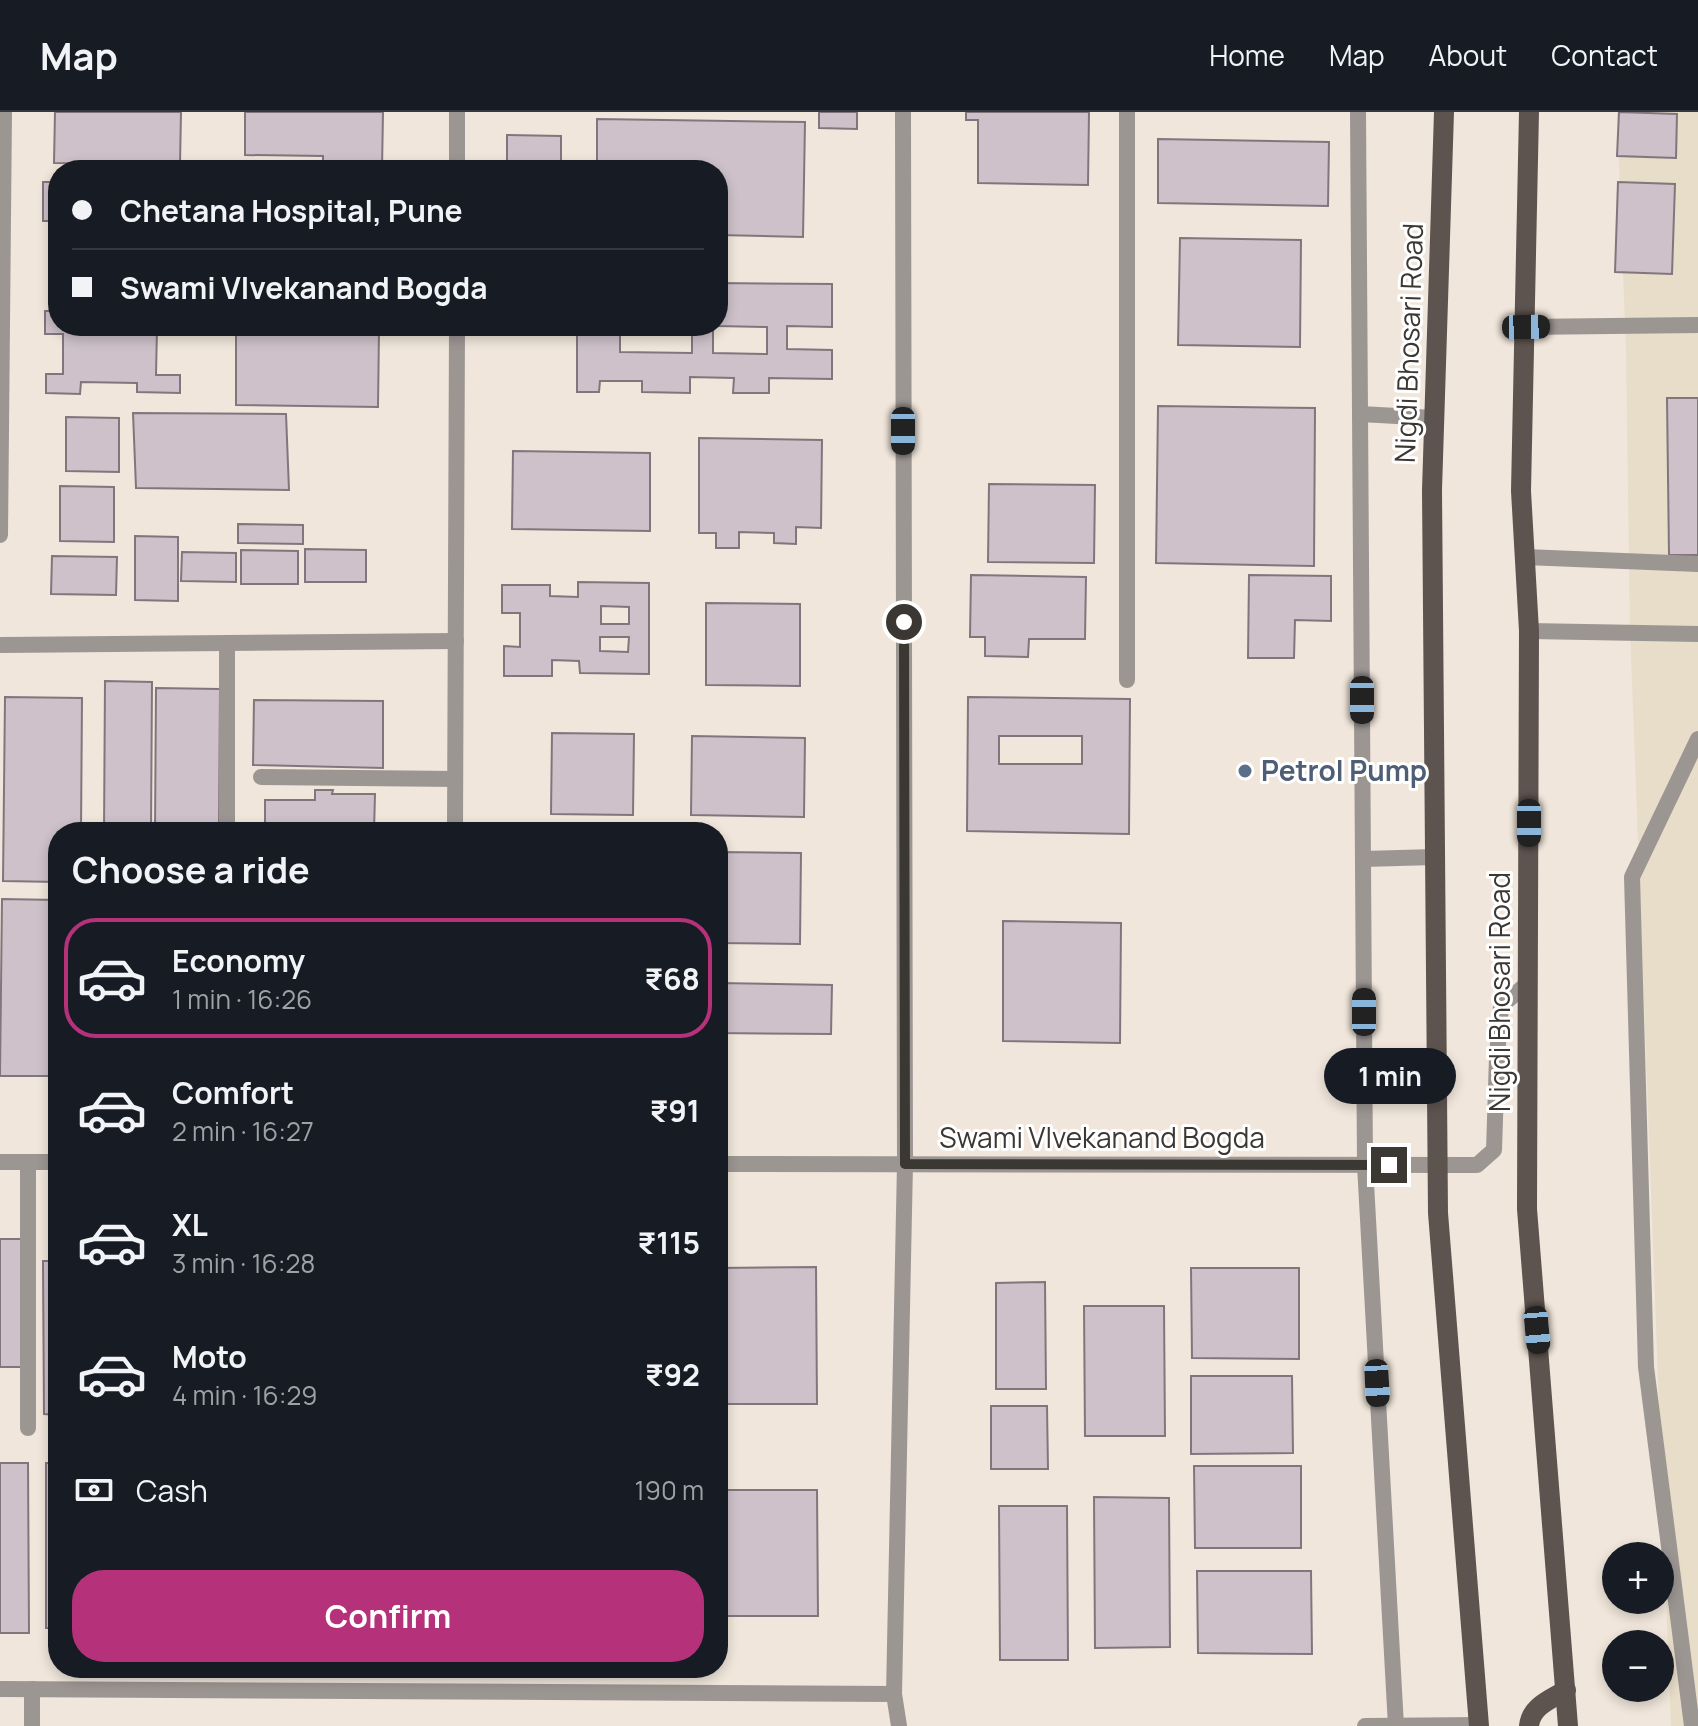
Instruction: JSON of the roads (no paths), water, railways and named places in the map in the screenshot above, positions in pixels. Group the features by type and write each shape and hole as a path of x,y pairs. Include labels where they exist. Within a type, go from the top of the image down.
{"main road":[{"name":"Nigdi Bhosari Road","path":"1444,112 1432,490 1438,1213 1479,1726"},
{"name":"Nigdi Bhosari Road","path":"1529,112 1521,491 1529,631 1527,1209 1568,1726"},
{"path":"1529,1726 1534,1710 1566,1690"}],"street":[{"path":"0,535 4,112"},
{"path":"457,112 457,160"},
{"path":"899,1726 894,1694 905,1164 903,112"},
{"path":"1127,112 1127,680"},
{"path":"1358,112 1365,1165 1396,1726"},
{"path":"1526,327 1698,325"},
{"path":"455,822 457,336"},
{"path":"1360,414 1434,418"},
{"path":"1525,557 1698,564"},
{"path":"1529,631 1698,634"},
{"path":"0,645 456,641"},
{"path":"227,643 227,822"},
{"path":"1692,1726 1646,1367 1632,877 1698,739"},
{"path":"261,777 455,779"},
{"path":"1363,859 1435,857"},
{"name":"Swami VIvekanand Bogda","path":"728,1164 1477,1165 1494,1150 1501,1006 1528,983"},
{"path":"0,1162 48,1162"},
{"path":"28,1162 28,1428"},
{"path":"0,1689 894,1694"},
{"path":"32,1689 32,1726"},
{"path":"1365,1726 1479,1726"}],"place":[{"name":"Petrol Pump","path":"1245,771"}]}
